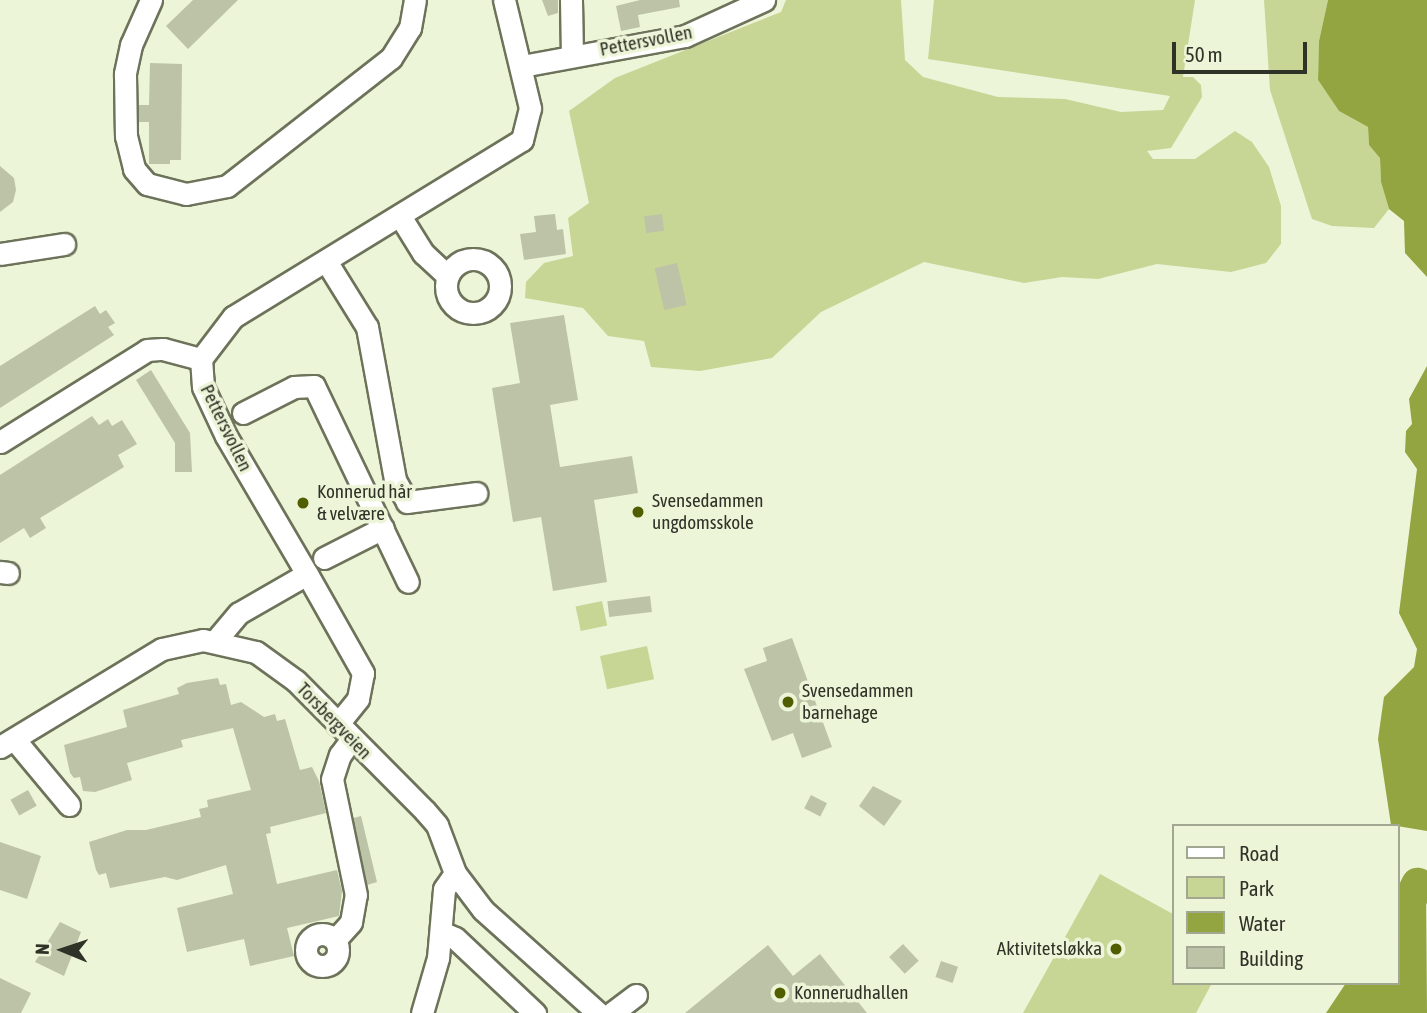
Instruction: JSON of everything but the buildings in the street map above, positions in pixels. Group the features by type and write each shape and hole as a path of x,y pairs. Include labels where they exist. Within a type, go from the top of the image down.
{"street":[{"path":"151,0 131,45 125,74 126,136 134,169 147,184 187,194 227,186 391,58 410,28 415,0"},
{"name":"Pettersvollen","path":"335,940 351,922 356,895 332,779 344,733 358,699 363,673 226,436 203,387 201,359 233,317 522,140 530,108 504,0"},
{"path":"571,0 572,54"},
{"name":"Pettersvollen","path":"522,66 572,54 685,37 764,0"},
{"path":"400,216 423,253 448,276"},
{"path":"0,254 64,244"},
{"path":"476,259 491,265 500,280 498,297 489,308 471,313 457,307 447,293 448,276 459,263 476,259"},
{"path":"326,261 367,327 395,480 407,502 476,494"},
{"path":"0,442 148,350 163,349 201,359"},
{"path":"243,413 293,387 314,386 408,582"},
{"path":"324,558 383,528"},
{"path":"69,805 7,743 162,649 216,640 239,613 307,574"},
{"name":"Torsbergveien","path":"216,640 243,647 276,663 437,825 455,873"},
{"path":"422,1013 442,932 444,888 455,873 483,910 598,1013"},
{"path":"442,932 535,1013"},
{"path":"612,1013 636,995"}],"green space":[{"path":"786,0 901,0 905,60 923,77 998,97 1065,99 1121,112 1163,110 1170,96 928,59 934,0 1195,0 1183,77 1193,77 1201,85 1202,97 1171,148 1147,151 1153,159 1195,159 1235,131 1252,142 1269,167 1281,206 1281,244 1266,263 1231,272 1157,264 1098,279 1062,277 1024,283 924,262 821,312 772,358 700,371 651,367 644,341 608,336 583,308 525,298 526,282 544,263 573,256 568,218 589,203 569,111 615,78 781,12"},
{"path":"1264,0 1328,0 1319,41 1318,80 1339,111 1368,127 1369,145 1380,157 1381,182 1389,209 1374,228 1332,226 1312,219 1270,90"},
{"path":"602,601 607,625 581,631 576,607"},
{"path":"647,646 654,679 607,689 600,656"},
{"name":"Aktivitetsløkka","path":"1100,874 1172,913 1172,985 1211,985 1196,1013 1023,1013"}],"water":[{"path":"1328,0 1427,0 1427,277 1405,253 1404,221 1389,209 1381,182 1380,158 1369,145 1368,127 1339,111 1318,80 1319,41"},
{"path":"1427,366 1427,831 1391,824 1378,739 1384,697 1414,667 1417,649 1399,613 1417,469 1405,452 1406,431 1412,424 1409,399"},
{"path":"1406,887 1426,888 1427,1013 1326,1013 1345,985 1399,985 1399,901"}],"waterway":[{"path":"1399,921 1417,884"}],"place":[{"name":"Konnerud hår & velvære","path":"303,503"},
{"name":"Svensedammen ungdomsskole","path":"638,512"},
{"name":"Svensedammen barnehage","path":"788,702"},
{"name":"Aktivitetsløkka","path":"1116,949"},
{"name":"Konnerudhallen","path":"780,993"}]}
